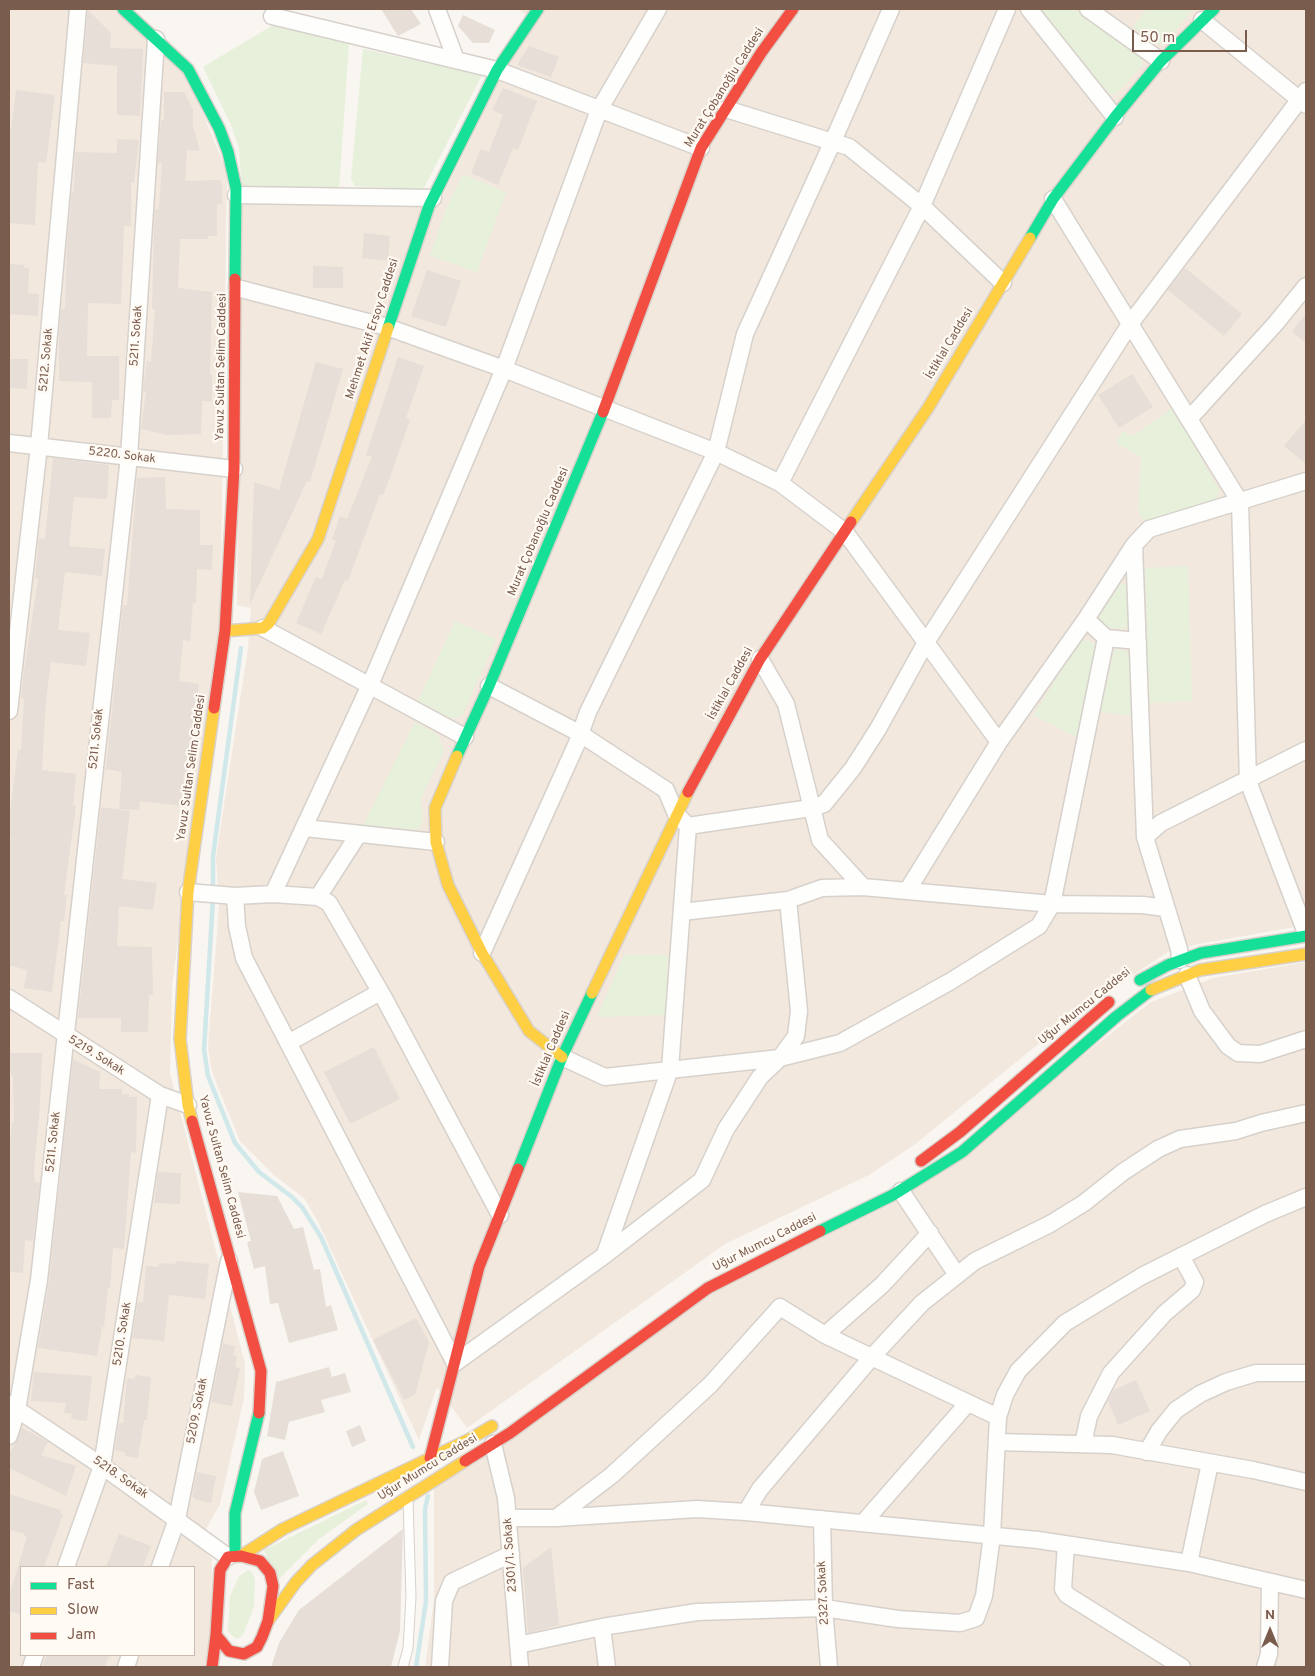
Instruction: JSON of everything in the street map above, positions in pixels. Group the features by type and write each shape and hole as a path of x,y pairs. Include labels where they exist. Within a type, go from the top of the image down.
{"street":[{"name":"5212. Sokak","path":"9,712 39,446 78,9"},
{"name":"Yavuz Sultan Selim Caddesi","path":"124,9 188,69 208,104 228,152 236,195 237,288 234,469 225,631 180,1040 188,1105 261,1371 259,1412 236,1513 235,1557 223,1562 218,1581 216,1635 212,1667"},
{"path":"436,9 456,60"},
{"name":"Mehmet Akif Ersoy Caddesi","path":"263,628 318,539 433,198 496,70 538,9"},
{"path":"273,894 370,685 504,369 599,110 658,9"},
{"name":"Murat Çobanoğlu Caddesi","path":"562,1056 529,1031 482,953 448,885 436,842 435,808 465,736 489,686 605,408 701,148 793,9"},
{"path":"482,953 577,743 579,733 716,452 745,334 891,9"},
{"path":"780,484 922,206 1007,9"},
{"path":"1029,9 1115,117"},
{"path":"1088,9 1161,61"},
{"name":"İstiklal Caddesi","path":"430,1458 480,1267 562,1056 676,814 760,659 928,408 1053,199 1115,117 1161,61 1214,9"},
{"path":"272,16 496,70 701,148"},
{"path":"688,826 811,808 824,804 853,768 878,729 925,644 1130,324 1304,99 1202,20"},
{"name":"5211. Sokak","path":"9,1436 13,1407 39,1280 129,457 156,39"},
{"path":"726,109 849,147 922,206 1003,283"},
{"path":"236,195 433,198"},
{"path":"1053,199 1240,502 1248,780 1306,934"},
{"path":"1189,419 1276,323 1306,286"},
{"path":"237,288 388,327 504,369 716,452 780,484 845,532 925,644 999,742"},
{"name":"5220. Sokak","path":"9,443 234,469"},
{"path":"907,891 999,742 1086,619 1134,545 1149,529 1306,481"},
{"path":"1134,545 1145,836 1165,908 1179,949 1180,960"},
{"path":"1086,619 1106,638 1138,641"},
{"path":"225,631 263,628 465,736"},
{"path":"562,1056 605,1077 780,1058 840,1043 942,986 1039,926 1052,904 1106,638"},
{"path":"760,659 786,704 820,840 863,887"},
{"path":"489,686 579,733 666,790 676,814 688,826 670,1069 605,1254"},
{"path":"1145,836 1161,823 1306,750"},
{"path":"305,828 436,842"},
{"path":"318,897 358,835"},
{"path":"682,912 788,900 822,888 863,887 1052,904 1143,904 1165,908"},
{"path":"196,893 229,896 273,894 318,897 329,903 380,992 500,1215"},
{"path":"229,896 244,958 455,1363 605,1254 702,1180 726,1129 760,1077 780,1058 796,1036 799,1012 788,900"},
{"name":"Uğur Mumcu Caddesi","path":"910,1168 960,1132 1083,1023 1150,974 1180,960 1227,948 1306,934"},
{"name":"Uğur Mumcu Caddesi","path":"268,1621 285,1594 312,1565 356,1530 493,1444 708,1288 751,1264 902,1191 962,1152 1149,991 1200,970 1306,954"},
{"path":"1188,975 1202,1011 1228,1046 1238,1053 1260,1054 1306,1039"},
{"path":"288,1043 380,992"},
{"name":"5219. Sokak","path":"9,998 65,1036 160,1095 188,1105"},
{"name":"5210. Sokak","path":"66,1566 102,1466 160,1095"},
{"path":"746,1512 760,1489 870,1358 922,1303 975,1261 1067,1213 1158,1149 1180,1139 1236,1131 1306,1114"},
{"path":"902,1191 957,1275"},
{"path":"518,1645 602,1627 697,1612 824,1608 898,1619 960,1623 976,1618 984,1596 992,1535 998,1417 1005,1395 1018,1371 1066,1323 1142,1276 1265,1214 1305,1204"},
{"path":"825,1335 882,1285 930,1233"},
{"name":"5209. Sokak","path":"160,1566 177,1518 230,1254"},
{"path":"1083,1444 1089,1416 1112,1373 1165,1313 1192,1290 1195,1282 1180,1256"},
{"path":"556,1518 612,1474 710,1385 780,1307 825,1335 870,1358 998,1417"},
{"path":"1148,1452 1159,1431 1176,1410 1200,1394 1226,1382 1256,1373 1306,1372"},
{"path":"863,1523 967,1404"},
{"name":"5218. Sokak","path":"13,1407 235,1557"},
{"name":"Uğur Mumcu Caddesi","path":"235,1557 283,1529 470,1439 502,1419"},
{"path":"997,1442 1112,1445 1253,1470 1306,1482"},
{"name":"2301/1. Sokak","path":"493,1444 506,1498 520,1667"},
{"path":"1189,1563 1210,1463"},
{"path":"508,1518 556,1518 698,1509 746,1512 992,1535 1066,1544 1189,1563 1306,1590"},
{"name":"2327. Sokak","path":"822,1519 824,1608 829,1667"},
{"path":"1066,1544 1063,1589 1067,1595 1160,1661 1182,1667"},
{"path":"440,1667 444,1601 452,1582 511,1554"},
{"path":"235,1557 260,1560 270,1573 273,1586 268,1621 252,1660"},
{"path":"1266,1667 1269,1646 1270,1582"},
{"path":"602,1627 607,1667"},
{"path":"216,1635 223,1645 237,1654 251,1652 256,1647"}],"lane":[{"path":"403,1667 408,1648 411,1597 408,1497"}],"shaded area":[{"path":"9,9 117,9 188,77 227,173 220,632 172,985 170,1073 245,1364 244,1398 220,1504 198,1543 212,1559 210,1641 205,1667 9,1667"},
{"path":"518,9 1306,9 1306,925 1193,945 1168,952 1084,1007 914,1145 869,1175 725,1244 467,1428 437,1387 419,1440 319,1224 305,1199 275,1176 240,1141 212,1072 208,1047 219,907 216,857 248,648 251,608 237,605 243,202 438,206 501,77 537,22"},
{"path":"1306,962 1306,1667 425,1667 434,1599 434,1485 729,1282 898,1201 1151,1002 1213,978"}],"green space":[{"path":"1039,9 1074,9 1142,58 1142,66 1115,95 1105,93"},
{"path":"1147,9 1194,9 1163,44 1157,44 1133,27"},
{"path":"275,24 349,43 339,190 242,189 239,148 231,125 203,67"},
{"path":"363,49 482,75 423,190 355,186 351,179"},
{"path":"463,174 506,192 477,272 430,256 446,209"},
{"path":"1172,408 1220,491 1216,500 1144,521 1138,511 1141,457 1116,443 1123,431 1133,436"},
{"path":"1188,566 1192,701 1149,703 1145,568"},
{"path":"1118,582 1129,586 1130,624 1123,629 1104,627 1098,614"},
{"path":"455,621 496,639 462,716 452,719 418,701"},
{"path":"1089,640 1098,647 1078,738 1033,715 1077,646 1081,641"},
{"path":"1120,649 1130,653 1133,716 1100,712 1114,650"},
{"path":"415,722 438,735 444,751 421,798 423,821 419,830 363,825"},
{"path":"624,955 668,955 666,1015 597,1017"},
{"path":"366,1500 368,1504 319,1539 277,1581 264,1550"},
{"path":"248,1570 251,1571 255,1579 254,1607 243,1635 237,1639 228,1632 230,1597 239,1576"}],"building":[{"path":"381,9 411,9 421,24 398,36"},
{"path":"88,10 111,33 110,48 143,49 140,116 117,115 117,66 83,63"},
{"path":"463,15 495,30 489,43 473,43 458,26"},
{"path":"529,46 559,57 551,77 517,65"},
{"path":"503,88 537,101 518,150 513,148 498,185 471,173 481,149 489,152 503,115 492,110"},
{"path":"16,90 55,95 46,163 38,162 35,225 9,223 9,129 11,129"},
{"path":"164,92 184,92 193,109 193,126 200,151 187,150 185,181 220,180 222,187 222,204 217,204 217,236 208,236 208,239 180,239 178,288 212,292 210,374 212,374 212,401 202,401 201,434 167,435 141,429 146,392 143,391 144,382 147,361 151,362 155,309 152,309 154,227 155,209 159,209 162,163 158,163 161,120 164,120"},
{"path":"117,139 139,140 134,183 131,182 131,226 124,226 121,304 88,303 87,356 119,356 119,400 112,400 111,418 92,418 92,382 59,381 59,336 61,309 65,309 67,244 72,191 74,192 75,152 117,153"},
{"path":"364,233 390,236 388,261 362,258"},
{"path":"9,264 24,265 24,268 29,268 28,293 39,294 38,316 9,314"},
{"path":"313,266 343,267 343,288 313,288"},
{"path":"1185,268 1242,314 1224,336 1168,290"},
{"path":"427,270 461,281 446,327 411,316"},
{"path":"1306,313 1306,343 1292,332"},
{"path":"398,357 424,366 406,418 410,420 390,477 383,495 380,494 348,581 345,580 321,634 296,623 316,577 322,579 336,541 332,540 340,516 347,519 372,457 366,455"},
{"path":"9,359 28,359 27,389 9,388"},
{"path":"316,362 343,369 310,482 307,481 250,604 254,482 279,490"},
{"path":"1132,374 1153,407 1119,428 1098,395"},
{"path":"1306,420 1306,464 1284,446"},
{"path":"53,458 109,465 107,499 74,497 69,546 105,549 102,576 65,572 58,630 90,633 86,666 51,662 46,700 42,770 76,774 73,805 76,805 64,895 67,895 64,921 61,921 52,992 24,988 27,970 9,965 9,858 11,836 9,835 9,821 18,750 21,750 24,698 21,698 38,579 35,578 39,538 45,539"},
{"path":"165,477 166,509 200,510 200,545 213,545 212,570 197,569 196,603 193,603 190,641 183,640 179,681 199,684 188,775 184,775 181,806 140,801 139,810 119,809 122,772 106,769 123,605 127,605 137,478"},
{"path":"101,807 130,811 122,879 157,883 153,910 119,906 117,946 152,947 153,995 149,995 148,1032 121,1032 121,1018 78,1018"},
{"path":"374,1047 400,1099 350,1124 324,1072"},
{"path":"9,1053 42,1053 40,1105 34,1169 35,1182 40,1182 33,1241 25,1240 23,1273 9,1272 9,1160 12,1122 14,1122 13,1076 11,1076"},
{"path":"73,1059 100,1072 99,1089 122,1089 122,1094 129,1094 129,1097 137,1097 136,1153 131,1152 124,1249 113,1248 110,1288 108,1287 104,1327 102,1327 97,1356 38,1348 49,1281"},
{"path":"158,1172 181,1173 180,1204 154,1203"},
{"path":"238,1192 277,1196 294,1229 303,1227 314,1270 320,1269 326,1307 331,1305 338,1330 289,1343 278,1303 270,1304 265,1266 254,1269 247,1242 251,1241"},
{"path":"176,1261 209,1264 205,1299 169,1295 164,1341 132,1338 138,1302 143,1302 146,1266 158,1267 159,1263 175,1264"},
{"path":"416,1318 429,1342 415,1395 404,1400 373,1340"},
{"path":"223,1343 235,1346 233,1355 237,1356 235,1367 240,1368 232,1406 211,1402"},
{"path":"329,1367 332,1377 345,1373 351,1392 321,1400 325,1412 289,1422 285,1440 267,1436 276,1382"},
{"path":"34,1372 92,1376 87,1421 71,1419 72,1414 64,1413 66,1403 31,1401"},
{"path":"135,1375 151,1377 147,1420 144,1420 138,1458 125,1456 125,1452 115,1450 119,1423 123,1423 127,1378 135,1379"},
{"path":"1136,1380 1150,1411 1118,1425 1108,1401 1114,1390"},
{"path":"360,1425 366,1441 352,1447 346,1431"},
{"path":"22,1428 48,1442 41,1455 76,1466 66,1496 9,1468 9,1454"},
{"path":"283,1451 299,1496 261,1510 254,1492 262,1459"},
{"path":"197,1472 216,1476 211,1503 192,1497"},
{"path":"9,1494 61,1510 60,1513 63,1514 44,1566 20,1566 20,1615 9,1611 9,1596 27,1537 24,1536 25,1534 9,1529"},
{"path":"403,1529 400,1631 391,1667 271,1667 279,1643 299,1610"},
{"path":"119,1534 151,1546 143,1566 106,1566"},
{"path":"551,1547 559,1625 528,1633 523,1568"},
{"path":"47,1656 110,1656 104,1667 42,1667"}],"waterway":[{"path":"213,890 213,856 241,648"},
{"path":"213,898 204,1050 208,1076 235,1143 259,1172 302,1207 321,1237 413,1447"},
{"path":"416,1667 426,1601 425,1509 428,1496"}],"traffic: fast":[{"path":"123,9 188,69 219,128 228,152 236,188 235,279"},
{"path":"388,328 429,206 497,70 538,9"},
{"path":"1030,238 1053,199 1115,117 1161,61 1214,9"},
{"path":"457,756 489,686 603,412"},
{"path":"1140,980 1168,965 1201,953 1306,936"},
{"path":"820,1231 893,1195 962,1152 1117,1016 1151,990"},
{"path":"518,1169 562,1057 592,993"},
{"path":"235,1556 235,1513 259,1413"}],"traffic: slow":[{"path":"851,522 928,408 1030,238"},
{"path":"225,631 263,628 269,623 318,539 388,328"},
{"path":"192,1121 188,1105 180,1039 188,892 214,708"},
{"path":"457,756 435,808 436,842 448,885 482,953 529,1031 562,1057"},
{"path":"592,993 688,792"},
{"path":"1151,990 1200,970 1306,954"},
{"path":"241,1556 283,1529 470,1439 492,1426"},
{"path":"268,1621 296,1582 312,1565 356,1530 465,1461"}],"traffic: jam":[{"path":"603,412 701,148 761,53 793,9"},
{"path":"214,708 225,631 234,469 235,279"},
{"path":"688,792 760,659 851,522"},
{"path":"921,1161 960,1132 1109,1002"},
{"path":"192,1121 261,1371 259,1413"},
{"path":"430,1458 479,1267 518,1169"},
{"path":"465,1461 510,1433 708,1288 820,1231"},
{"path":"241,1556 260,1561 270,1573 273,1586 268,1621 262,1637 257,1647 244,1654 229,1651 216,1635 220,1570 228,1557 241,1556"},
{"path":"212,1667 216,1635"}]}
